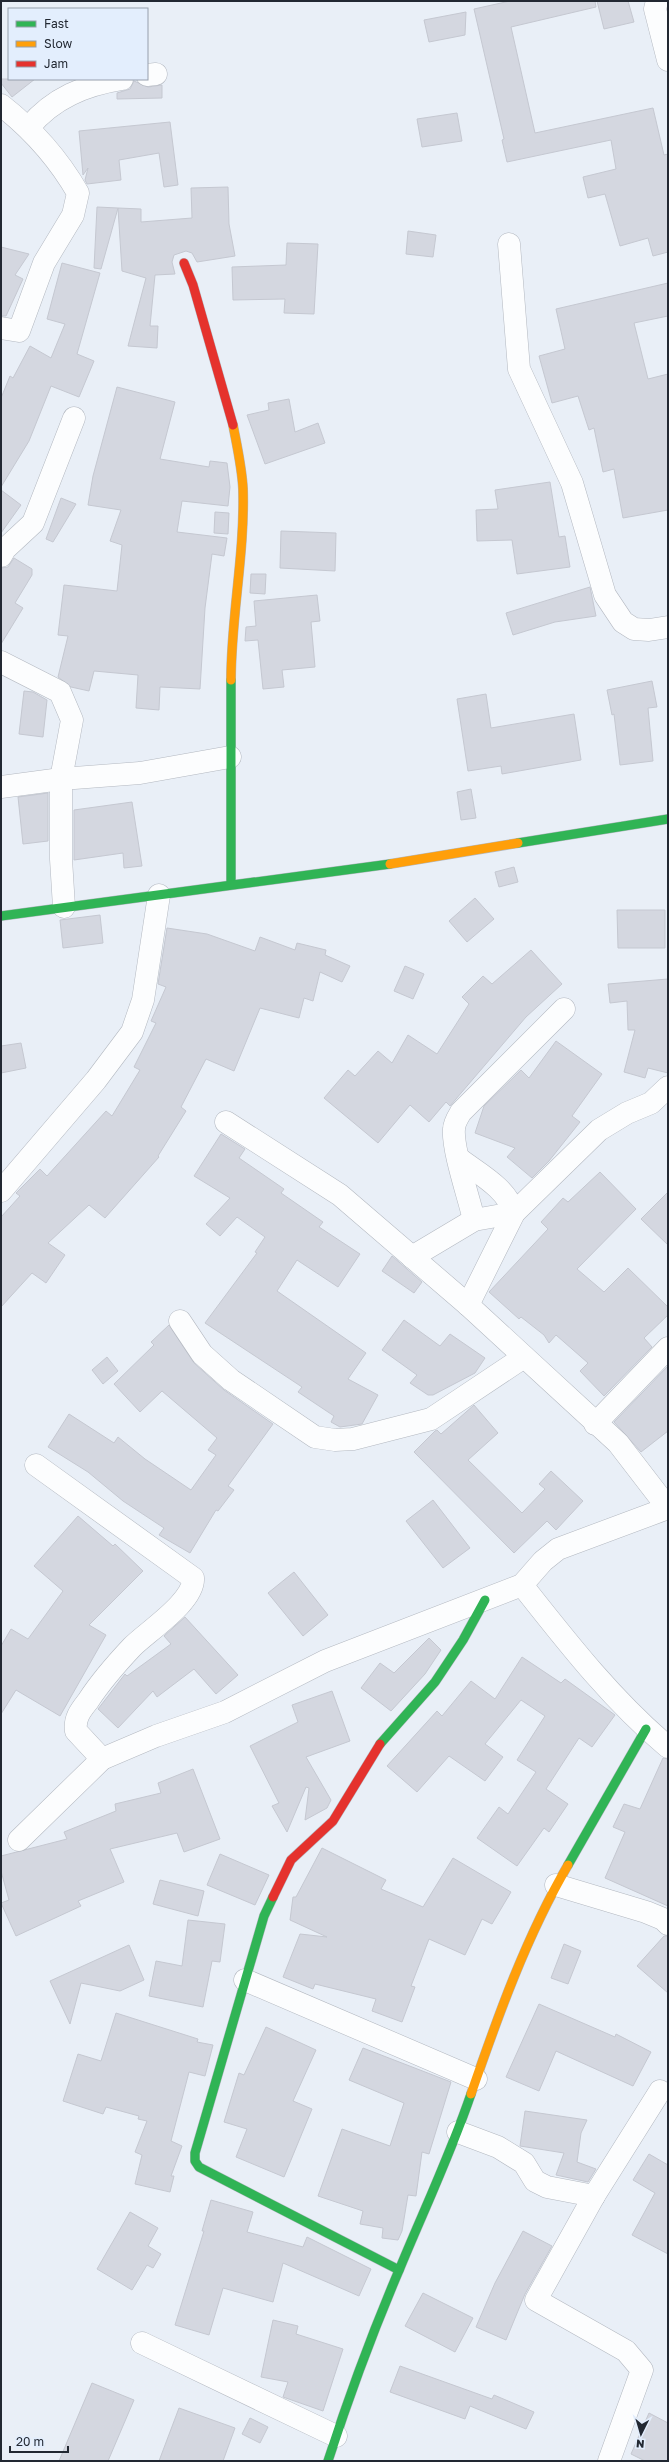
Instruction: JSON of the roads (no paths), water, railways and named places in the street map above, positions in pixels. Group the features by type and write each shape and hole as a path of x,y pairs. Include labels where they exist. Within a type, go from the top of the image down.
{"street":[{"path":"658,1 655,9 668,60"},
{"path":"29,127 43,110 76,92 118,80"},
{"path":"1,105 29,127 63,167 78,193 73,215 44,263 19,332 1,328"},
{"path":"509,244 519,369 572,483 605,596 623,622 634,629 649,630 668,627"},
{"path":"184,263 193,285 234,423 243,488 237,597 231,652 231,884"},
{"path":"1,556 5,549 33,523 74,418"},
{"path":"1,662 60,692 72,720 61,779 61,859 64,907"},
{"path":"1,787 61,779 140,773 230,757"},
{"path":"1,916 231,884 326,874 668,819"},
{"path":"1,1192 96,1080 132,1032 143,1000 159,895"},
{"path":"474,1220 458,1158 454,1129 461,1112 564,1009"},
{"path":"468,1305 514,1213 599,1130 627,1113 651,1103 668,1087"},
{"path":"19,1840 102,1759 156,1736 225,1712 325,1661 522,1586 543,1561 558,1549 668,1508 618,1443 595,1424 468,1305 340,1195 226,1122"},
{"path":"458,1158 503,1192 511,1203 514,1213"},
{"path":"412,1257 474,1220 514,1213"},
{"path":"180,1321 202,1354 231,1380 315,1437 335,1440 353,1439 431,1418 524,1357"},
{"path":"595,1424 668,1348"},
{"path":"36,1465 193,1578 192,1589 175,1610 133,1646 102,1679 77,1717 76,1731 102,1759"},
{"path":"522,1586 579,1656 646,1729 668,1747"},
{"path":"399,2270 199,2167 195,2161 195,2153 264,1916 291,1860 333,1821 383,1739 435,1682 463,1640 485,1600"},
{"path":"328,2461 336,2436 399,2270 458,2132 505,1996 556,1885 646,1729"},
{"path":"556,1885 646,1912 663,1919 668,1924"},
{"path":"245,1980 476,2080"},
{"path":"609,2461 642,2370 626,2351 536,2300 594,2196 660,2091"},
{"path":"458,2132 498,2147 524,2163 535,2181 547,2187 594,2196"},
{"path":"142,2343 336,2436"}]}
